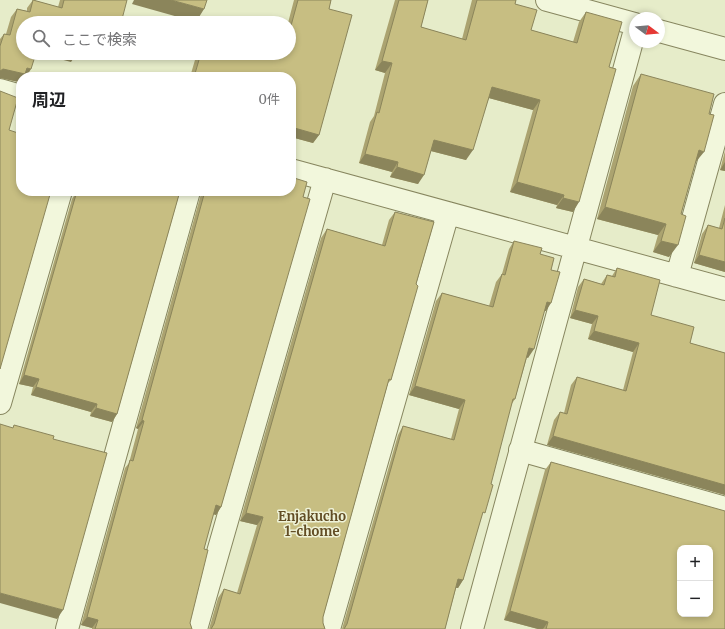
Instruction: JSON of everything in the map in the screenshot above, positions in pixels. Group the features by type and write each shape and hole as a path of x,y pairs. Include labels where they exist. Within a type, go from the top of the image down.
{"street":[{"path":"547,0 629,22"},
{"path":"665,33 725,49"},
{"path":"472,629 630,48"},
{"path":"0,90 16,95"},
{"path":"677,276 725,104"},
{"path":"296,171 725,289"},
{"path":"196,629 325,179"},
{"path":"0,403 60,196"},
{"path":"67,629 188,196"},
{"path":"328,629 448,213"},
{"path":"520,450 725,508"}],"building":[{"path":"33,0 62,8 64,0 127,0 123,16 16,16 16,60 34,60 31,69 27,68 26,72 16,72 3,69 0,71 0,46 4,34 10,35 17,9 30,12"},
{"path":"171,0 207,0 204,9"},
{"path":"298,0 331,0 329,9 352,15 319,135 296,128 296,72 195,72 199,60 296,60 296,16 294,16"},
{"path":"399,0 428,0 421,27 466,40 477,0 516,0 515,4 537,10 531,30 577,43 586,12 622,22 609,67 616,69 579,202 563,198 564,195 517,182 540,100 492,87 473,150 434,140 424,175 397,167 398,162 365,154 377,112 379,113 392,63 382,61"},
{"path":"641,74 714,94 709,114 714,115 704,152 699,150 681,214 686,216 678,245 661,241 666,224 605,207"},
{"path":"0,91 16,97 16,105 9,130 16,132 16,196 50,196 0,369"},
{"path":"296,179 307,182 303,197 310,199 221,507 216,505 204,549 208,550 190,623 192,629 95,629 98,620 87,617 130,460 133,461 144,421 142,420 204,196 296,196"},
{"path":"76,196 179,196 117,414 96,408 97,404 36,387 39,379 24,375"},
{"path":"395,212 434,222 416,284 418,286 391,380 389,379 323,617 325,629 211,629 214,624 224,589 240,594 263,517 246,513 327,229 385,246"},
{"path":"725,218 725,262 699,255 708,225 722,229"},
{"path":"514,241 542,248 540,254 554,258 551,270 560,272 551,303 547,302 534,349 529,348 515,399 513,399 485,513 483,512 463,580 458,579 445,629 344,629 347,624 403,426 454,440 465,400 415,386 442,293 493,307 502,274 505,275"},
{"path":"617,268 660,280 651,315 694,327 690,343 725,353 725,485 553,436 560,412 567,414 577,377 626,391 639,343 594,331 598,316 575,310 584,279 604,285 607,275 615,277"},
{"path":"0,424 13,428 14,425 54,436 53,439 107,453 63,610 0,593"},
{"path":"551,462 725,511 725,629 546,629 548,622 510,611"}],"district":[{"name":"Enjakucho 1-chome","path":"312,524"}]}
